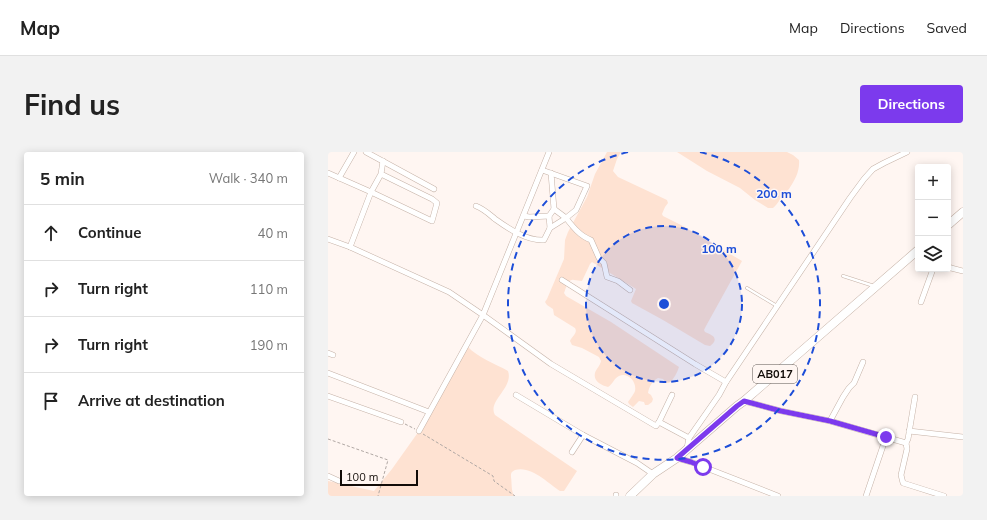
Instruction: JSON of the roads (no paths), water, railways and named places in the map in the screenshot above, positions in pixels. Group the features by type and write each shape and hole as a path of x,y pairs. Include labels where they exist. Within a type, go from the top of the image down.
{"main road":[{"path":"951,222 963,212"},
{"name":"AB017","path":"630,496 653,474 677,458 915,253"}],"street":[{"path":"339,178 354,152"},
{"path":"366,152 434,189"},
{"path":"419,431 483,316 549,152"},
{"path":"687,448 689,438 864,179 873,169 907,152"},
{"path":"350,247 371,192 381,174 383,161"},
{"path":"542,170 587,186 576,210 550,228"},
{"path":"328,173 432,221 437,203 432,199 381,174"},
{"path":"476,206 483,209 517,233 537,241 544,240 550,228 549,216 554,209 550,173"},
{"path":"554,209 566,218 574,229 587,239 591,240 598,258 604,263 607,277 618,281 630,290"},
{"path":"524,216 549,216"},
{"path":"328,238 449,292 551,364 656,426 672,395"},
{"path":"951,268 963,271"},
{"path":"921,302 932,272"},
{"path":"562,280 726,382"},
{"path":"830,421 846,392 854,383 862,362"},
{"path":"328,373 429,412"},
{"path":"516,395 583,435 637,463 653,474"},
{"path":"328,396 401,422"},
{"path":"915,397 906,443 907,449 901,475 903,482 944,496"},
{"path":"744,401 781,411 830,421 906,443"},
{"path":"659,422 689,438"},
{"path":"909,430 963,436"},
{"path":"572,452 583,435"},
{"path":"866,496 886,437"},
{"path":"677,458 778,496"},
{"path":"328,476 339,481"}],"lane":[{"path":"842,276 876,287"},
{"path":"746,288 777,306"}]}
